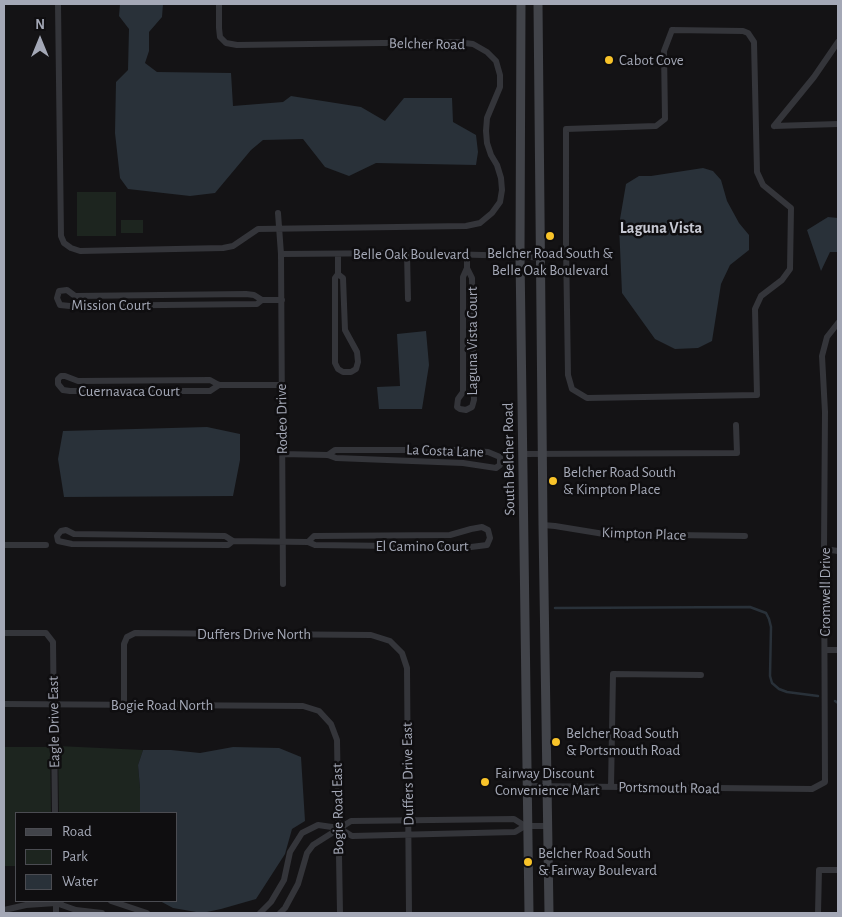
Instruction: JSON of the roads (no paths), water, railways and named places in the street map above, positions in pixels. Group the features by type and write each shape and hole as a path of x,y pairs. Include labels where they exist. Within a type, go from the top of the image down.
{"main road":[{"name":"South Belcher Road","path":"521,4 520,256 529,913"},
{"path":"538,4 548,913"}],"street":[{"name":"Belcher Road","path":"58,4 62,236 64,243 71,248 80,251 223,248 233,246 245,236 258,229 466,226 480,223 492,213 500,202 502,190 501,178 487,143 486,131 487,118 500,87 500,75 496,61 487,52 473,44 456,42 237,45 226,43 220,37 219,4"},
{"path":"672,30 743,31 748,33 754,42 756,172 763,184 791,208 790,269 782,280 761,296 756,309 757,395 587,398 572,389 568,375 567,258 566,128 656,126 665,119 664,51 672,30"},
{"path":"838,42 814,77 774,126 838,124"},
{"path":"278,213 281,254"},
{"path":"407,253 408,299"},
{"name":"Belle Oak Boulevard","path":"281,254 407,253 541,258"},
{"name":"Rodeo Drive","path":"281,254 283,584"},
{"path":"338,254 338,274 334,278 335,363 338,369 343,372 351,372 356,369 358,362 357,352 345,330 343,278 338,274"},
{"name":"Laguna Vista Court","path":"467,254 467,268 463,277 463,392 458,399 457,406 460,409 466,410 472,408 474,400 472,278 467,268"},
{"name":"Mission Court","path":"262,300 257,304 70,306 60,305 58,298 59,291 67,290 75,296 246,294 254,295 262,300 282,300"},
{"name":"Cromwell Drive","path":"781,789 812,789 825,782 825,412 822,356 827,336 838,323"},
{"name":"Cuernavaca Court","path":"219,385 210,391 70,391 63,390 58,384 58,379 61,376 65,376 78,381 210,380 219,385 281,385"},
{"path":"523,454 737,453 736,425"},
{"name":"La Costa Lane","path":"282,454 463,463 496,468 500,465 500,457 488,452 458,450 336,450 328,455"},
{"name":"Kimpton Place","path":"543,526 555,526 604,534 745,536"},
{"name":"El Camino Court","path":"233,541 228,545 72,544 58,541 58,536 60,531 66,530 74,534 225,536 233,541 308,542 315,545 471,547 487,545 490,538 488,530 482,527 450,535 314,536 308,542"},
{"path":"4,545 46,545"},
{"path":"824,549 838,552"},
{"name":"Eagle Drive East","path":"4,633 46,633 53,642 55,812"},
{"name":"Duffers Drive North","path":"124,704 124,644 127,637 135,633 370,635 390,641"},
{"name":"Duffers Drive East","path":"390,641 402,653 407,668 409,913"},
{"path":"825,650 838,650"},
{"path":"611,787 613,674 701,675"},
{"name":"Bogie Road North","path":"4,704 302,706 319,711"},
{"name":"Bogie Road East","path":"319,711 331,724 337,740 340,913"},
{"name":"Portsmouth Road","path":"527,786 781,789"},
{"path":"481,819 482,833"},
{"path":"280,913 285,908 298,884 306,853 313,845 351,821 514,819 527,826"},
{"path":"260,913 271,902 284,880 290,852 302,833 318,825 339,828 352,836 515,832 527,826 548,826"},
{"path":"818,913 819,870 838,870"},
{"path":"4,910 50,902"},
{"path":"60,902 76,910 102,913"},
{"path":"112,902 130,910 147,913"}],"water":[{"path":"120,4 163,4 162,17 149,32 149,51 145,63 157,72 231,73 233,106 283,102 291,96 361,107 385,121 404,98 452,98 453,122 476,135 478,152 476,165 376,163 349,176 325,167 303,139 263,140 251,150 215,193 190,196 128,189 120,178 115,133 116,82 128,70 129,29 119,16"},
{"path":"703,168 713,171 721,180 727,201 739,223 749,235 749,250 730,265 721,284 712,341 698,348 675,349 655,339 622,293 619,225 626,184 639,176"},
{"path":"828,217 838,218 838,252 830,252 821,271 807,230"},
{"path":"426,331 429,365 422,409 379,409 377,387 400,386 397,334"},
{"path":"207,427 240,434 240,460 233,496 64,497 58,459 63,431"},
{"path":"233,747 279,748 301,757 305,821 292,829 285,854 256,899 202,913 173,908 162,902 178,902 178,812 140,812 138,765 143,750 200,753"}],"waterway":[{"path":"555,608 750,607 766,613 769,619 771,627 770,676 772,683 779,689 787,692 818,696"}],"place":[{"name":"Cabot Cove","path":"609,60"},
{"name":"Belcher Road South & Belle Oak Boulevard","path":"550,236"},
{"name":"Belcher Road South & Kimpton Place","path":"553,481"},
{"name":"Belcher Road South & Portsmouth Road","path":"556,742"},
{"name":"Fairway Discount Convenience Mart","path":"485,782"},
{"name":"Belcher Road South & Fairway Boulevard","path":"528,862"}],"district":[{"name":"Laguna Vista","path":"661,228"}]}
